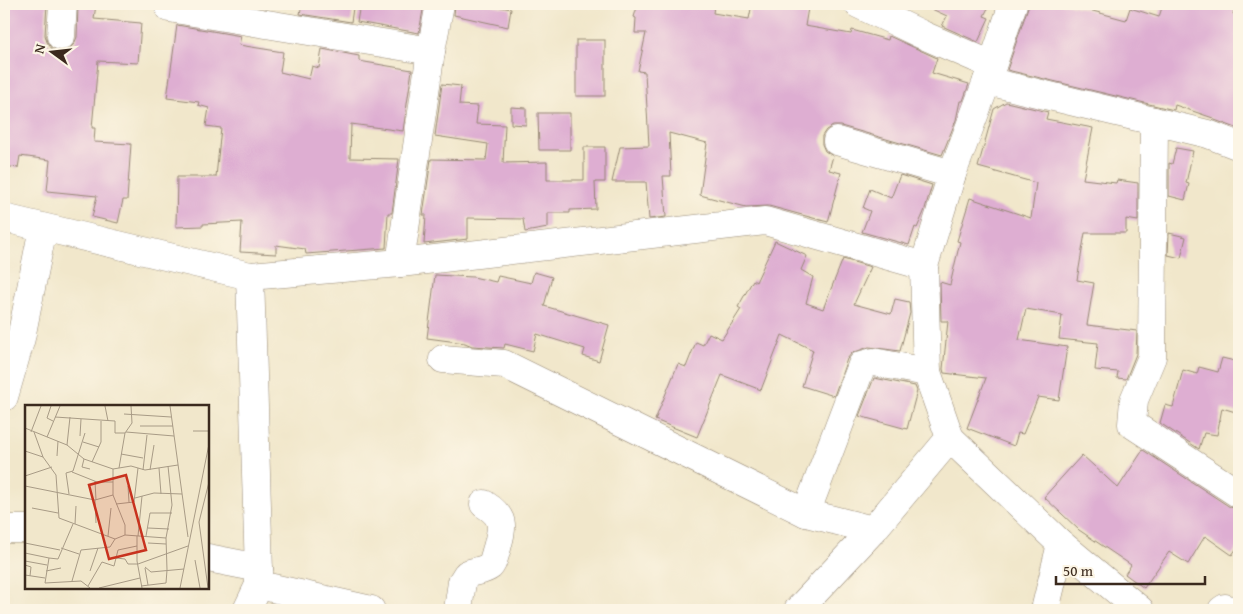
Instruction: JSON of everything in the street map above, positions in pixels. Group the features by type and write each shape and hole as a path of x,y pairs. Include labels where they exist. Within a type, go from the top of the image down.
{"street":[{"path":"60,36 63,4"},
{"path":"400,263 430,51 440,4"},
{"path":"858,4 923,35 990,73 1154,121 1208,134 1239,146"},
{"path":"1013,4 990,73 952,174 924,266 927,372 950,438 1061,544 1140,610"},
{"path":"169,8 430,51"},
{"path":"1154,121 1152,357 1134,400 1132,424 1239,494"},
{"path":"837,141 952,174"},
{"path":"4,218 250,276 400,263 765,221 924,266"},
{"path":"4,397 21,338 43,228"},
{"path":"247,610 259,576 250,276"},
{"path":"443,359 504,364 806,513 873,530"},
{"path":"806,513 862,365 873,362 927,372"},
{"path":"798,610 873,530 950,438"},
{"path":"458,610 462,582 467,574 485,570 491,565 502,527 500,518 484,504"},
{"path":"4,527 9,529 25,529"},
{"path":"1045,610 1061,544"},
{"path":"209,558 259,576 371,610"}],"building":[{"path":"4,4 47,4 45,35 52,49 60,52 68,50 74,44 77,37 78,4 96,4 94,19 141,23 138,63 98,61 92,128 95,128 94,142 131,144 127,200 123,200 118,223 92,217 97,196 47,191 50,160 20,156 18,168 4,166"},
{"path":"302,4 331,4 353,8 351,22 300,14"},
{"path":"360,4 424,4 419,33 357,22"},
{"path":"455,4 487,4 511,9 508,27 454,15"},
{"path":"638,4 706,4 714,6 713,13 749,19 752,4 782,4 808,8 805,26 851,34 852,30 888,40 889,36 937,58 932,73 969,84 963,101 960,101 956,120 942,155 841,126 833,126 826,130 822,136 822,144 825,151 833,156 829,170 841,173 828,222 769,206 746,207 700,195 707,143 669,133 671,176 663,176 666,217 649,219 646,182 612,182 620,147 649,146 645,72 638,71 646,33 635,33 636,18 634,17"},
{"path":"921,4 990,4 984,16 989,18 978,42 942,26 947,16"},
{"path":"1029,4 1067,4 1126,20 1130,8 1159,17 1163,4 1236,4 1233,14 1239,15 1239,129 1175,105 1174,110 1007,70"},
{"path":"177,25 241,36 239,45 283,52 280,72 309,79 312,66 319,68 322,49 359,56 359,61 412,70 403,131 351,124 350,158 399,159 392,213 388,213 386,248 306,254 305,249 276,245 276,254 240,252 242,222 176,227 177,177 216,177 221,128 206,126 209,108 198,105 199,102 167,98"},
{"path":"576,40 605,40 605,96 576,96"},
{"path":"442,84 461,86 459,105 478,106 476,124 505,125 503,163 547,162 547,180 584,180 584,147 605,147 605,182 595,182 596,209 570,210 570,213 548,213 548,228 525,232 523,219 468,218 468,239 424,244 426,215 423,215 431,159 486,160 488,144 435,136"},
{"path":"1006,102 1048,112 1046,119 1093,128 1083,179 1116,183 1117,180 1138,183 1138,221 1126,219 1126,233 1085,233 1077,280 1094,283 1087,325 1137,331 1136,354 1126,379 1117,378 1118,372 1095,370 1098,343 1059,339 1062,315 1026,309 1019,340 1067,347 1059,400 1038,397 1023,434 1018,433 1014,446 967,428 986,378 944,373 948,321 941,321 940,282 950,285 960,242 957,241 970,198 1031,218 1036,183 978,167 994,109"},
{"path":"511,107 526,108 526,125 511,124"},
{"path":"538,113 570,113 570,150 539,150"},
{"path":"1176,148 1193,151 1186,183 1189,184 1185,200 1169,196 1169,163 1172,164"},
{"path":"900,175 932,185 924,212 917,228 915,227 909,245 862,232 870,211 863,208 870,189 891,198"},
{"path":"1169,233 1186,237 1181,258 1168,255"},
{"path":"775,241 807,256 801,270 813,277 806,303 823,309 843,259 871,267 854,304 891,314 895,299 909,302 910,313 900,351 869,347 852,353 847,359 834,396 802,386 813,350 782,335 761,390 722,375 697,437 655,420 678,364 686,367 696,342 703,345 709,333 722,339 741,309 738,307 753,280 756,282"},
{"path":"534,272 552,277 544,306 609,325 599,361 583,356 585,349 537,334 533,351 505,344 504,348 472,346 465,343 427,338 435,275 473,277 496,282 498,276 531,283"},
{"path":"1222,358 1239,362 1239,413 1222,408 1217,435 1204,433 1199,449 1160,423 1165,405 1173,407 1183,370 1197,374 1199,367 1218,372"},
{"path":"874,378 915,386 917,391 907,429 859,416"},
{"path":"1143,450 1230,507 1239,509 1239,545 1232,555 1205,536 1188,564 1169,552 1144,588 1125,574 1131,565 1079,530 1044,497 1082,455 1118,488"}]}
